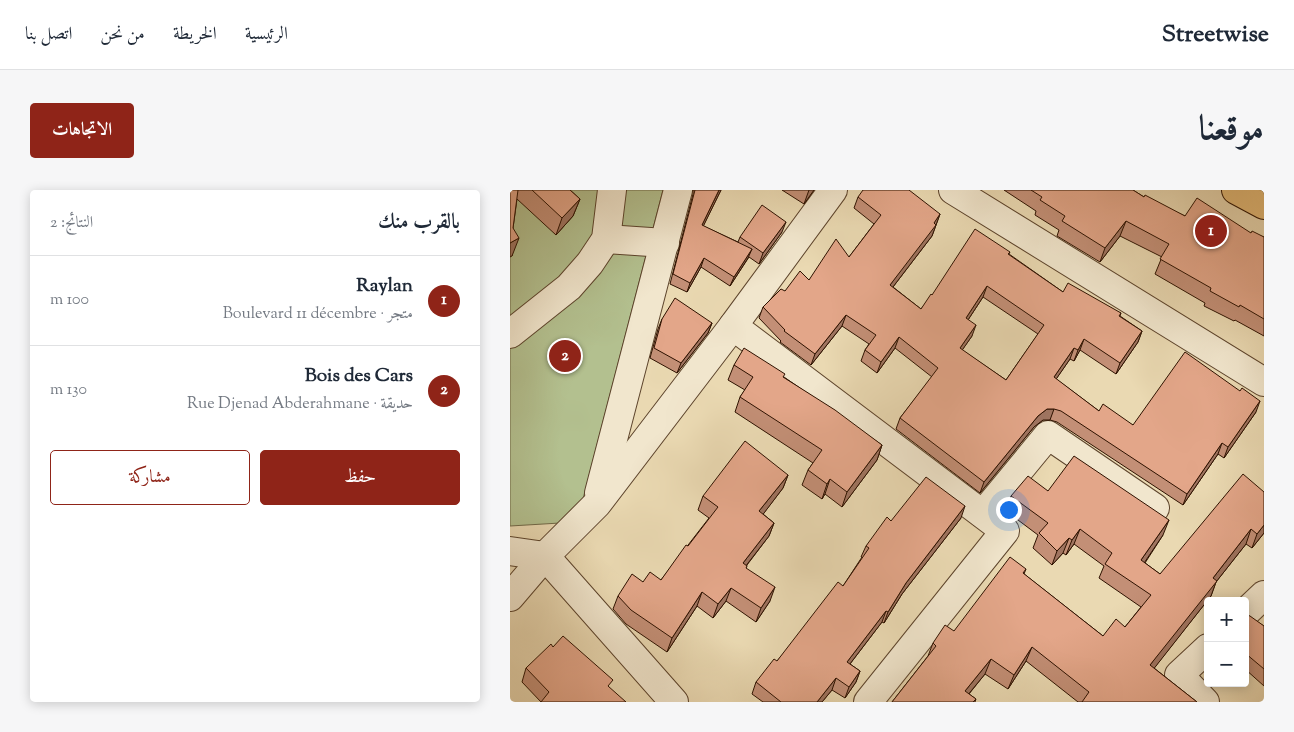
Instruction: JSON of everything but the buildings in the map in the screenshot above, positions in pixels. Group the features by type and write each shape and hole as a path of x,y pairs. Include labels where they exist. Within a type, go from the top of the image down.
{"main road":[{"path":"1236,190 1264,205"}],"street":[{"path":"510,334 569,287 590,264 606,239 612,190"},
{"path":"597,504 678,190"},
{"path":"510,598 545,556 597,504 733,326 833,190"},
{"path":"953,190 1264,382"},
{"path":"606,239 665,243"},
{"path":"733,326 1005,531 868,702"},
{"path":"983,514 1048,435 1155,508"},
{"path":"510,551 545,556 674,702"},
{"path":"1249,609 1264,595"},
{"path":"1204,652 1179,675 1206,702"}],"green space":[{"path":"510,190 663,190 577,522 510,526"}],"place":[{"name":"Raylan","path":"1211,231"},
{"name":"Bois des Cars","path":"565,356"}]}
